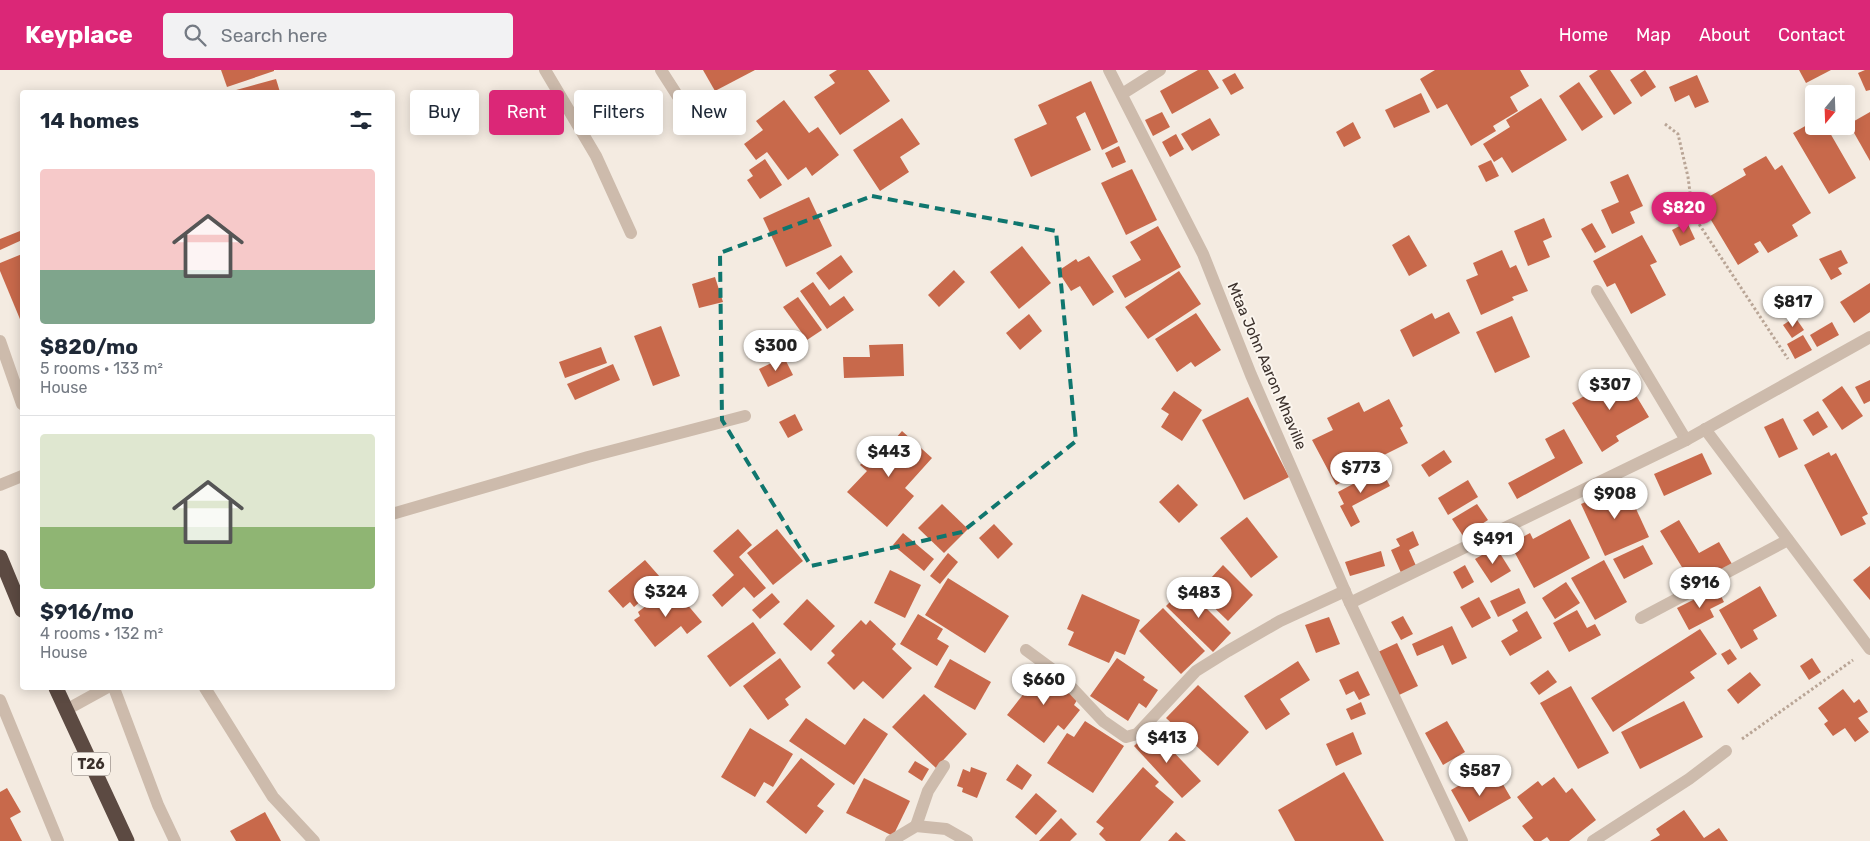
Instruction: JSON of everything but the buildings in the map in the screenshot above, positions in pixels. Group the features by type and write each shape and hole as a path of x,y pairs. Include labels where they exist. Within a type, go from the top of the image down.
{"highway":[{"path":"0,557 20,605"},
{"name":"T26","path":"57,690 127,841"}],"street":[{"path":"545,70 596,156 631,233"},
{"path":"661,70 674,90"},
{"name":"Mtaa John Aaron Mhaville","path":"1108,70 1203,254 1251,375 1347,597 1462,841"},
{"path":"1122,94 1160,70"},
{"path":"1597,291 1686,440"},
{"path":"1026,650 1060,675 1104,721 1126,737 1130,737 1137,734 1196,671 1280,621 1347,597 1686,440 1870,337"},
{"path":"0,342 20,398"},
{"path":"395,513 588,457 745,416"},
{"path":"1705,429 1870,648"},
{"path":"0,485 20,477"},
{"path":"1641,618 1788,540"},
{"path":"66,710 102,690"},
{"path":"115,690 158,805 175,841"},
{"path":"207,690 273,797 314,841"},
{"path":"0,700 58,841"},
{"path":"1593,841 1688,779 1726,750"},
{"path":"916,826 928,791 944,766"},
{"path":"890,841 916,826 946,830 967,841"}],"path":[{"path":"1665,124 1678,134 1688,177 1693,215 1800,376"},
{"path":"1726,750 1870,648"}],"highlighted area":[{"path":"872,196 1056,231 1076,441 962,532 811,566 722,420 720,253"}]}
